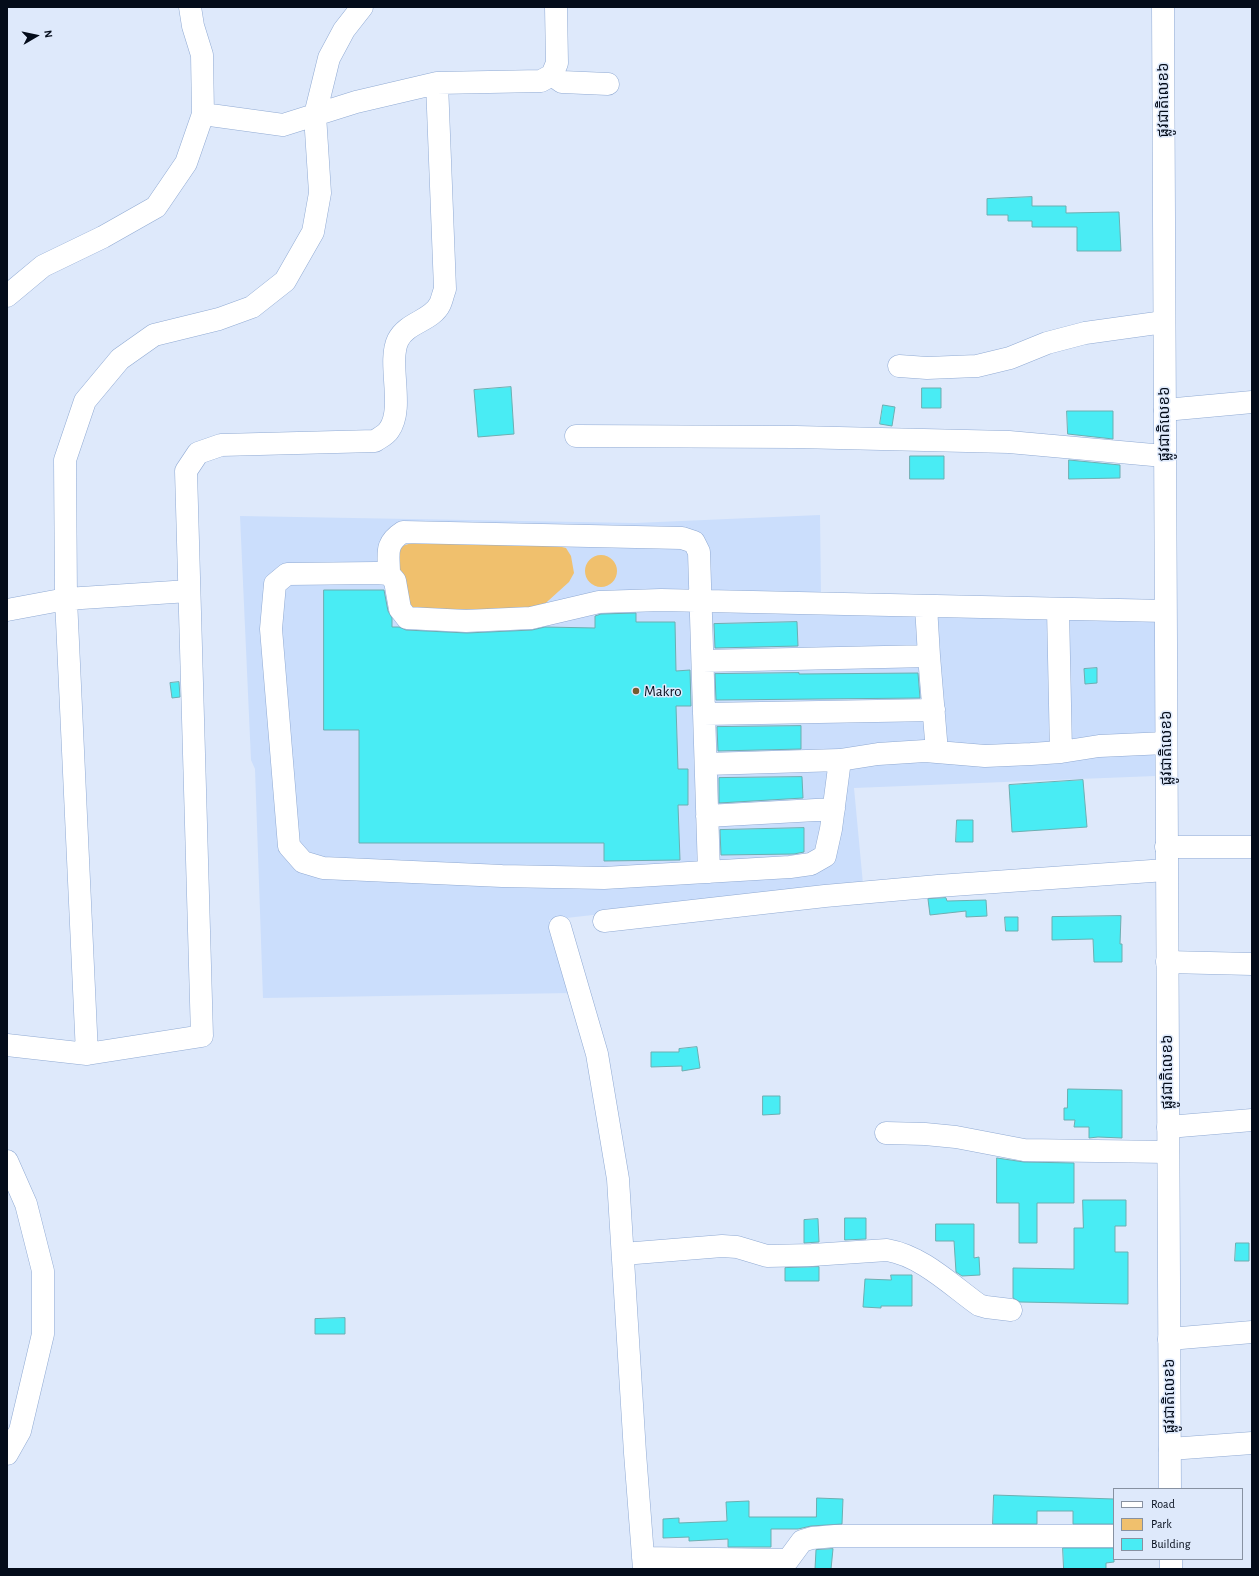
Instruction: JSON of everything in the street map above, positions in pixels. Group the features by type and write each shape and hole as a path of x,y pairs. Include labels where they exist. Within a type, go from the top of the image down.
{"main road":[{"path":"7,296 43,266 103,237 156,207 186,163 203,114 202,55 193,26 190,7"},
{"path":"87,1054 66,599 65,460 85,401 120,359 154,335 219,319 252,307 284,281 313,232 320,193 315,115 329,58 344,30 362,7"},
{"path":"203,114 283,125 356,102 438,83 541,81 552,75 557,63 556,7"},
{"name":"ផ្លូវជាតិលេខ៦","path":"1162,7 1170,1488"},
{"path":"552,75 562,82 608,84"},
{"path":"7,1045 87,1054 202,1036 186,472 198,453 221,445 374,441 389,432 395,418 395,353 398,340 408,328 432,313 440,305 444,289 438,83"},
{"path":"899,366 927,368 977,366 1010,358 1047,343 1085,332 1164,322"},
{"path":"1164,410 1252,402"},
{"path":"576,436 796,437 1009,442 1164,456"},
{"path":"709,872 703,661 701,601 699,552 694,542 682,538 403,532 393,538 389,546 389,574 395,580 400,609 407,618 466,621 531,618 599,602 661,600 701,601 1058,609 1165,611"},
{"path":"389,574 287,574 275,584 271,629 288,846 303,862 323,868 502,876 604,878 790,867 812,864 825,856 834,809 840,760"},
{"path":"7,610 66,599 190,591"},
{"path":"926,606 937,752"},
{"path":"1058,609 1061,752"},
{"path":"703,661 929,656"},
{"path":"704,714 934,710"},
{"path":"706,764 840,760 878,754 924,751 985,756 1061,752 1099,746 1166,743"},
{"path":"707,816 834,809"},
{"path":"1166,847 1252,847"},
{"path":"604,921 825,896 938,886 1166,870"},
{"path":"560,927 597,1054 618,1179 644,1563 788,1560 802,1541 812,1538 835,1536 1113,1536"},
{"path":"1166,962 1252,964"},
{"path":"1168,1127 1252,1120"},
{"path":"886,1133 925,1134 956,1137 1024,1150 1168,1152"},
{"path":"7,1161 26,1204 43,1271 43,1334 20,1431 7,1454"},
{"path":"623,1254 722,1246 737,1247 767,1256 812,1255 887,1250 910,1257 979,1305 986,1308 1012,1310"},
{"path":"1169,1339 1252,1332"},
{"path":"1170,1449 1252,1444"}],"shaded area":[{"path":"820,515 821,594 1155,599 1155,776 854,788 863,884 549,920 572,993 263,998 255,769 251,760 240,516 635,523"}],"green space":[{"path":"412,543 558,546 566,548 571,556 574,573 569,582 538,610 417,609 407,606 398,576 399,553 402,546"},
{"path":"601,555 610,558 614,562 617,571 614,580 610,584 601,587 592,584 588,580 585,571 588,562 592,558"}],"building":[{"path":"1032,197 1032,206 1066,206 1066,213 1119,212 1121,251 1077,251 1077,227 1032,227 1032,221 1008,221 1008,215 987,215 987,199"},
{"path":"511,387 514,434 478,437 474,390"},
{"path":"922,388 941,388 941,408 922,408"},
{"path":"883,405 895,407 892,426 880,424"},
{"path":"1067,411 1113,411 1113,439 1068,434"},
{"path":"910,456 944,456 944,479 910,479"},
{"path":"1069,460 1120,465 1120,478 1069,479"},
{"path":"324,590 384,590 388,611 392,618 392,627 399,627 406,630 467,633 532,630 545,627 595,628 595,616 601,614 636,613 636,622 675,622 676,671 690,670 691,706 676,706 678,769 688,769 688,805 678,805 680,860 604,861 604,843 359,843 359,730 324,730"},
{"path":"797,622 798,646 715,648 714,624"},
{"path":"1097,668 1097,683 1085,684 1084,669"},
{"path":"918,673 920,698 716,700 715,674"},
{"path":"179,682 180,697 172,698 170,683"},
{"path":"801,726 801,749 718,751 717,727"},
{"path":"802,777 803,798 719,803 719,778"},
{"path":"1083,780 1087,827 1012,832 1009,785"},
{"path":"957,820 973,820 973,842 956,842"},
{"path":"804,828 804,852 794,854 721,855 720,830"},
{"path":"946,898 947,901 986,900 987,916 966,917 966,911 930,915 928,899"},
{"path":"1121,916 1120,944 1122,944 1122,962 1094,962 1093,939 1052,940 1052,917"},
{"path":"1005,917 1018,917 1018,931 1006,931"},
{"path":"697,1047 700,1068 682,1071 682,1066 651,1067 651,1052 679,1052 679,1049"},
{"path":"1068,1089 1122,1090 1122,1138 1089,1138 1089,1127 1074,1127 1075,1120 1064,1120 1064,1108 1067,1108"},
{"path":"763,1096 780,1096 780,1114 763,1115"},
{"path":"997,1158 1024,1162 1074,1163 1074,1203 1037,1203 1037,1243 1019,1243 1019,1203 997,1203"},
{"path":"1083,1200 1126,1200 1126,1226 1115,1226 1115,1252 1128,1252 1128,1304 1020,1302 1013,1298 1013,1268 1074,1269 1074,1228 1083,1228"},
{"path":"845,1218 866,1218 866,1239 845,1240"},
{"path":"818,1219 819,1242 804,1243 804,1220"},
{"path":"936,1224 974,1224 974,1258 979,1257 980,1275 962,1276 956,1272 954,1241 936,1241"},
{"path":"1236,1243 1249,1243 1249,1261 1235,1261"},
{"path":"819,1267 819,1281 785,1281 785,1268"},
{"path":"891,1275 912,1275 912,1306 881,1306 881,1308 863,1307 865,1279 891,1280"},
{"path":"345,1318 345,1334 315,1334 315,1319"},
{"path":"994,1495 1113,1499 1113,1524 1073,1524 1073,1511 1037,1511 1037,1524 993,1524"},
{"path":"817,1498 843,1499 842,1524 811,1526 798,1529 771,1529 771,1547 728,1547 728,1539 689,1541 689,1537 663,1538 663,1519 679,1518 679,1523 727,1521 726,1502 749,1501 749,1517 816,1517"},
{"path":"1063,1548 1113,1548 1114,1562 1106,1563 1106,1569 1064,1569"},
{"path":"833,1549 831,1569 815,1569 816,1550"}],"place":[{"name":"Makro","path":"636,691"}]}
